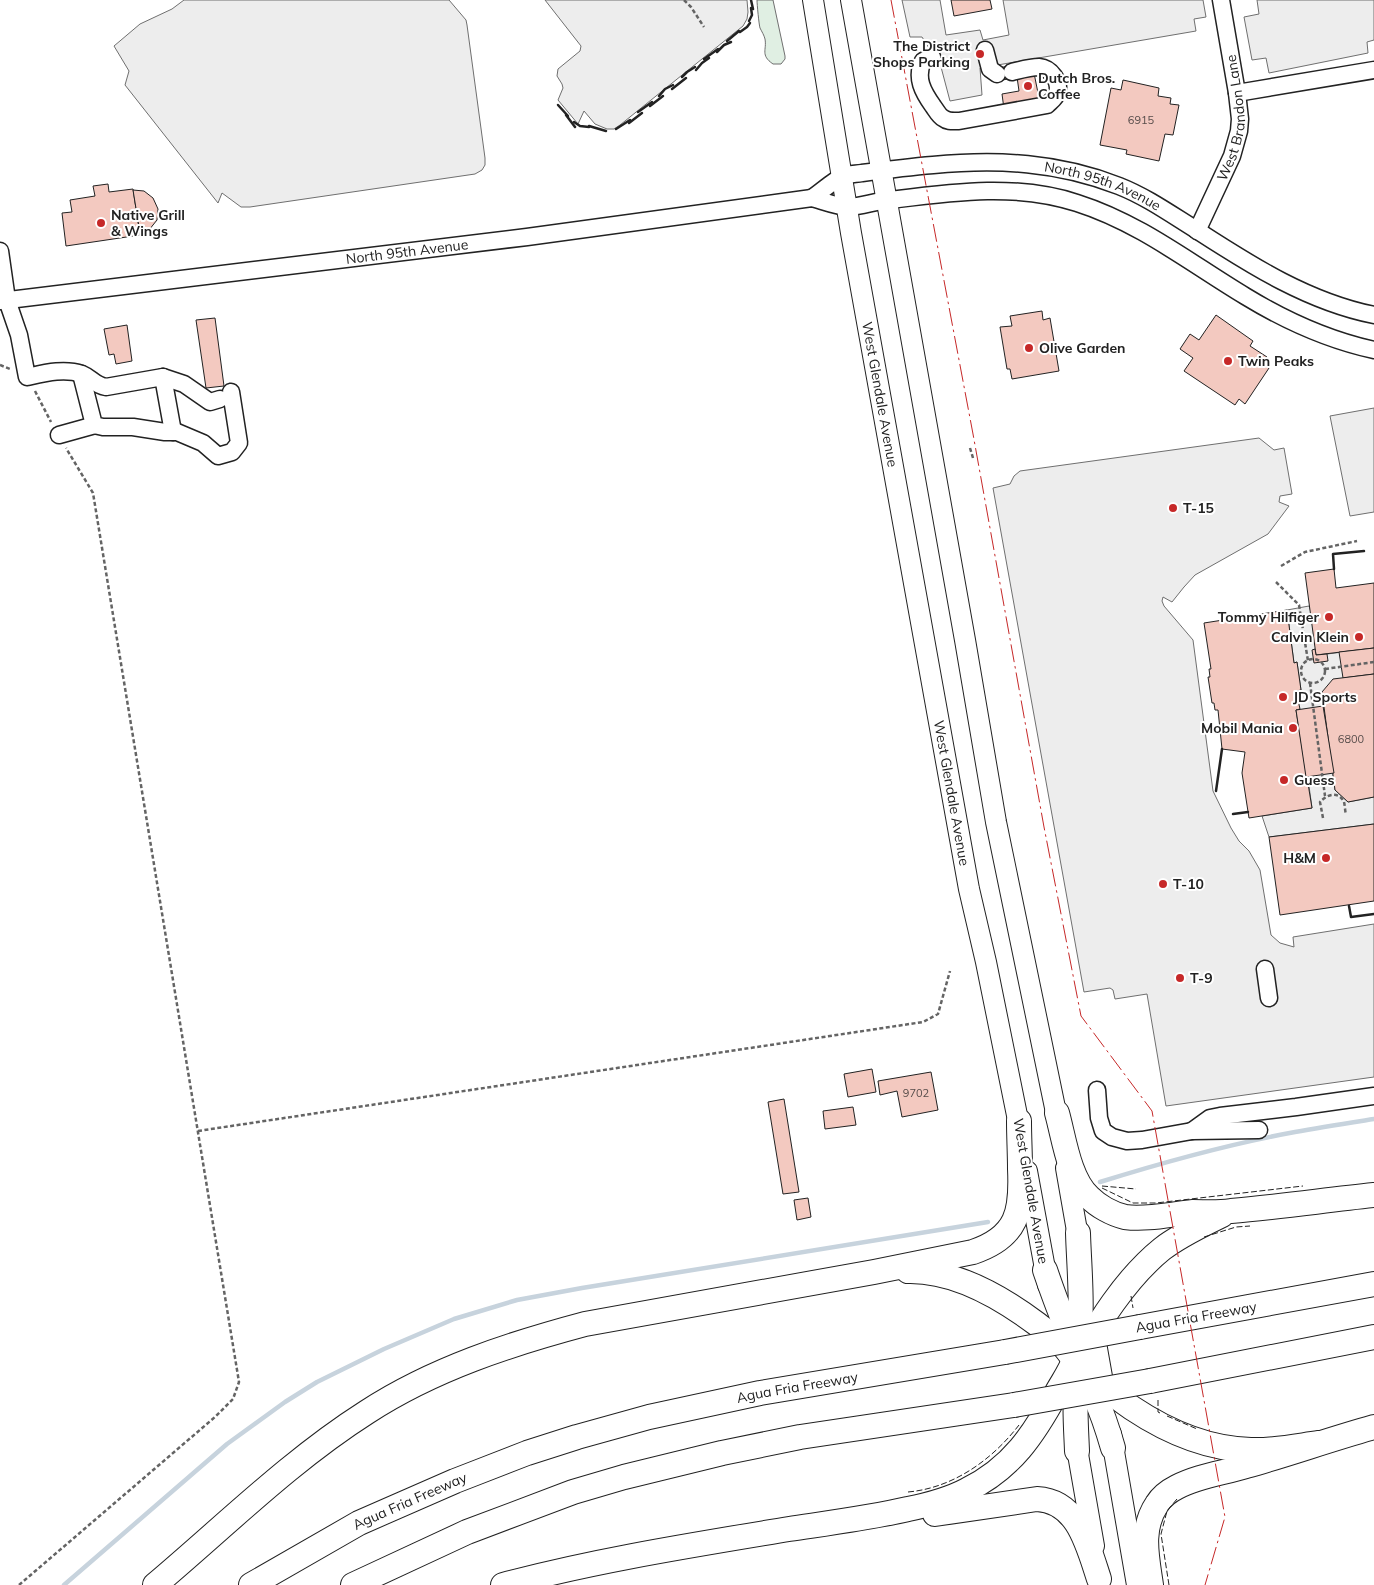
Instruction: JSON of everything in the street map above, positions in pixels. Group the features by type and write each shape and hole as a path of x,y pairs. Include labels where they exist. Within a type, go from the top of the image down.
{"highway":[{"path":"1057,1113 1078,1184 1088,1197 1112,1213 1125,1217 1194,1212 1228,1212 1374,1194"},
{"path":"155,1585 212,1534 341,1429 396,1395 462,1364 542,1336 585,1324 874,1272 973,1252 988,1247 999,1239 1016,1218 1018,1210 1021,1190 1019,1121"},
{"path":"503,1585 585,1565 641,1554 888,1514 935,1503 967,1490 997,1470 1019,1450 1031,1435 1073,1359 1138,1272 1163,1248 1228,1212"},
{"path":"1077,1451 1073,1359 1080,1292 1078,1233"},
{"path":"1045,1270 1060,1312 1073,1359 1092,1390 1113,1448"},
{"path":"874,1272 912,1271 940,1275 957,1279 998,1298 1123,1402 1177,1434 1204,1443 1252,1450 1319,1443"},
{"name":"Agua Fria Freeway","path":"251,1585 359,1523 455,1481 543,1448 649,1417 716,1401 1005,1352 1374,1284"},
{"path":"353,1585 467,1532 573,1492 624,1477 722,1453 800,1436 1014,1404 1150,1381 1374,1338"},
{"path":"1151,1585 1146,1533 1152,1512 1165,1494 1175,1487 1190,1481 1374,1427"},
{"path":"888,1514 920,1516 1036,1499 1055,1502 1066,1509 1080,1528 1087,1542 1100,1582"}],"main road":[{"name":"West Glendale Avenue","path":"812,0 969,890 1019,1121 1045,1270"},
{"path":"851,0 996,822 1057,1113 1137,1585"},
{"path":"1077,1451 1100,1582"}],"street":[{"name":"West Brandon Lane","path":"1197,231 1232,156 1240,119 1221,0"},
{"path":"932,57 923,61 919,72 921,88 941,117 948,121 959,121 1047,105 1054,99 1057,94 1057,81 1048,71 1042,67 994,73 990,69 984,50"},
{"path":"1237,93 1374,70"},
{"name":"North 95th Avenue","path":"812,198 843,176 880,170 974,161 1023,163 1078,172 1120,186 1172,214 1197,231 1297,289 1342,308 1374,315"},
{"name":"North 95th Avenue","path":"4,300 527,237 812,198 848,207 885,200 975,190 1004,190 1051,196 1076,202 1124,221 1178,252 1245,296 1295,323 1325,336 1374,350"},
{"path":"0,251 4,300 19,335 28,377 57,371 81,374 98,385 106,387 163,376 184,384 210,402 226,396 239,442 232,452 218,456 203,443 177,432 95,425 59,435"},
{"path":"81,374 95,425"},
{"path":"163,376 173,432"},
{"path":"1265,969 1269,998"},
{"path":"1097,1090 1099,1118 1104,1131 1112,1137 1127,1141 1192,1131 1259,1130"},
{"path":"1192,1131 1210,1118 1220,1116 1374,1096"}],"path":[{"path":"684,0 704,27"},
{"path":"0,365 28,377 93,493 239,1382 233,1399 215,1417 19,1585"},
{"path":"970,448 973,458"},
{"path":"1281,566 1314,549 1357,541"},
{"path":"1276,582 1299,605 1308,661"},
{"path":"1318,660 1325,669 1324,677 1314,684 1303,678 1301,670 1302,666 1308,661 1318,660"},
{"path":"1325,669 1374,662"},
{"path":"1310,683 1325,796"},
{"path":"1323,818 1320,802 1325,796 1335,795 1340,797 1344,802 1346,815"},
{"path":"198,1131 923,1022 938,1014 950,971"}],"green space":[{"path":"757,0 773,0 785,56 781,64 773,64 765,55 765,39 760,26"}],"shaded area":[{"path":"184,0 449,0 466,20 485,165 482,170 475,174 250,207 241,207 222,193 218,203 125,85 129,71 114,46 140,24 172,9"},
{"path":"545,0 747,0 748,12 743,26 620,125 614,129 607,129 595,124 584,111 578,124 558,100 563,88 557,76 558,69 580,51 581,46"},
{"path":"902,0 940,0 946,35 980,30 983,40 1009,35 1003,0 1203,0 1206,17 1194,19 1196,31 980,68 982,95 950,101 941,67 922,37 910,37"},
{"path":"1257,0 1374,0 1374,40 1367,42 1368,53 1269,73 1266,58 1252,60 1244,17 1259,14"},
{"path":"1374,408 1374,512 1350,516 1330,416"},
{"path":"1259,438 1274,450 1284,448 1292,494 1280,496 1279,502 1289,506 1268,534 1195,575 1172,602 1163,597 1162,601 1164,606 1193,640 1213,791 1231,828 1239,841 1249,851 1260,870 1271,935 1280,943 1294,947 1293,937 1374,924 1374,1077 1166,1106 1147,994 1115,999 1113,990 1110,988 1084,992 993,488 1010,484 1014,476 1020,471"},
{"path":"1309,606 1327,654 1374,648 1374,674 1322,692 1335,790 1348,802 1374,797 1374,824 1269,837 1262,816 1312,808 1296,691 1301,690 1297,662 1294,663 1287,610"}],"building":[{"path":"951,0 990,0 992,9 954,16"},
{"name":"Dutch Bros. Coffee","path":"1011,66 1034,73 1040,103 1004,109 1002,94 1019,91 1017,77 998,81 996,68"},
{"path":"1123,80 1159,88 1158,96 1171,98 1170,104 1179,105 1173,135 1165,134 1159,161 1126,154 1127,150 1100,145 1111,88 1121,90"},
{"name":"Native Grill & Wings","path":"108,184 109,192 133,189 140,235 66,246 62,213 72,212 70,200 95,196 93,186"},
{"path":"133,190 144,191 153,198 158,209 157,220 149,230 140,233"},
{"name":"Olive Garden","path":"1042,311 1043,320 1050,318 1059,371 1012,379 1010,369 1007,369 1000,327 1012,326 1010,316"},
{"name":"Twin Peaks","path":"1216,315 1253,341 1250,346 1267,357 1263,363 1269,368 1245,404 1239,399 1235,405 1184,371 1193,358 1180,349 1190,334 1199,340"},
{"path":"215,318 224,386 206,388 196,320"},
{"path":"127,325 132,361 116,364 114,354 109,355 104,329"},
{"path":"1334,569 1336,588 1374,583 1374,648 1316,655 1305,573"},
{"path":"1287,610 1294,663 1297,662 1301,690 1296,691 1300,709 1296,710 1312,808 1249,818 1242,773 1245,752 1222,749 1218,710 1215,710 1214,703 1212,703 1208,677 1210,677 1209,669 1211,669 1204,623"},
{"path":"1374,648 1374,674 1343,678 1339,652"},
{"path":"1315,649 1316,655 1327,654 1328,661 1314,663 1312,650"},
{"path":"1374,674 1374,797 1348,802 1335,790 1322,692 1333,679"},
{"path":"1323,706 1334,773 1306,777 1296,710"},
{"path":"1374,824 1374,901 1280,915 1269,837"},
{"path":"872,1069 876,1092 848,1097 844,1074"},
{"path":"931,1072 938,1110 902,1117 897,1091 880,1095 878,1081"},
{"path":"784,1099 799,1192 783,1194 768,1102"},
{"path":"853,1107 856,1125 825,1129 823,1111"},
{"path":"808,1198 811,1217 797,1220 794,1200"}],"waterway":[{"path":"1100,1182 1246,1142 1374,1119"},
{"path":"64,1585 227,1444 285,1402 317,1382 384,1349 454,1319 517,1300 582,1288 988,1222"}],"fence":[{"path":"1102,1186 1136,1189"},
{"path":"1102,1188 1133,1203 1156,1203 1303,1186"},
{"path":"1204,1237 1236,1227 1250,1226"},
{"path":"1131,1296 1133,1308"},
{"path":"1158,1400 1158,1412 1160,1413"},
{"path":"1167,1416 1197,1429"},
{"path":"908,1492 941,1485 970,1470 997,1450 1019,1425"},
{"path":"1169,1585 1161,1534 1167,1511 1177,1499"}],"wall":[{"path":"751,0 753,9"},
{"path":"749,21 752,15 751,8"},
{"path":"740,32 750,23"},
{"path":"727,41 739,31"},
{"path":"717,52 724,45 731,42"},
{"path":"704,59 718,49"},
{"path":"696,70 709,58"},
{"path":"682,77 695,67"},
{"path":"672,89 686,78"},
{"path":"659,96 665,89 673,85"},
{"path":"650,106 663,96"},
{"path":"638,112 652,102"},
{"path":"558,105 568,116"},
{"path":"629,123 642,113"},
{"path":"566,115 575,127"},
{"path":"616,129 630,120"},
{"path":"574,122 580,126 589,127"},
{"path":"589,126 606,131"},
{"path":"1334,569 1333,554 1364,551"},
{"path":"1216,791 1222,749"},
{"path":"1233,814 1248,812"},
{"path":"1349,906 1351,917 1374,914"}],"power":[{"path":"891,0 973,434 1044,827 1081,1016 1152,1111 1225,1517 1205,1585"}],"place":[{"name":"The District Shops Parking","path":"980,54"},
{"name":"Dutch Bros. Coffee","path":"1028,86"},
{"name":"Native Grill & Wings","path":"101,223"},
{"name":"Olive Garden","path":"1029,348"},
{"name":"Twin Peaks","path":"1228,361"},
{"name":"T-15","path":"1173,508"},
{"name":"Tommy Hilfiger","path":"1329,617"},
{"name":"Calvin Klein","path":"1359,637"},
{"name":"JD Sports","path":"1283,697"},
{"name":"Mobil Mania","path":"1293,728"},
{"name":"Guess","path":"1284,780"},
{"name":"H&M","path":"1326,858"},
{"name":"T-10","path":"1163,884"},
{"name":"T-9","path":"1180,978"}]}
